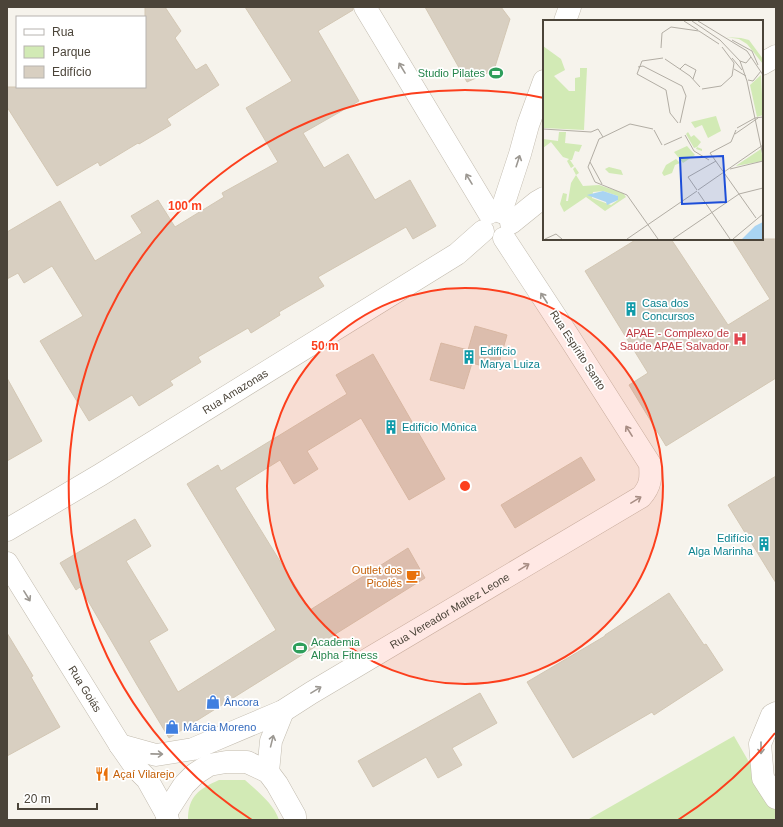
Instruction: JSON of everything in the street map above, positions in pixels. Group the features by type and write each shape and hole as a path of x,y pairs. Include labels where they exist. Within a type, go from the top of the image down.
{"street":[{"name":"Rua Espírito Santo","path":"364,7 497,224 650,464"},
{"path":"565,20 570,7"},
{"path":"763,63 776,56"},
{"path":"497,224 528,125 543,84"},
{"name":"Rua Amazonas","path":"7,530 106,471 461,251 497,224 540,200"},
{"name":"Rua Vereador Maltez Leone","path":"120,745 156,756 193,749 282,711 641,497 646,492 650,484 650,464"},
{"name":"Rua Goiás","path":"7,563 120,745 136,768 146,779 167,816"},
{"path":"268,772 271,741 282,711"},
{"path":"776,713 772,715 760,744 764,778 776,798"},
{"path":"167,816 184,785 194,774 209,765 226,762 247,762 268,772 277,784 297,819"}],"green space":[{"path":"734,736 776,809 776,820 589,819"},
{"path":"219,780 245,780 269,803 277,814 279,820 188,820 190,805 196,794 200,790"}],"building":[{"path":"145,7 165,7 181,31 175,38 196,70 206,64 219,85 167,119 171,125 100,166 98,162 57,186 7,107 7,87 146,88"},
{"path":"245,7 353,7 353,10 318,31 359,101 303,133 324,168 348,154 375,200 410,180 436,226 413,239 406,227 318,277 324,286 279,312 280,315 251,333 248,328 198,357 201,362 170,381 173,385 139,406 132,395 89,421 40,341 83,316 52,266 24,283 18,273 7,279 7,232 60,201 95,261 142,233 131,216 158,200 175,227 224,197 222,193 278,162 246,108 292,81"},
{"path":"425,7 501,7 510,19 494,70 467,82"},
{"path":"776,239 776,378 666,446 629,385 648,373 585,271 635,240 672,240 728,325 770,299 733,240"},
{"name":"Edifício Marya Luiza","path":"475,326 507,335 497,370 472,363 464,389 430,380 441,343 468,350"},
{"path":"373,354 445,479 409,500 361,418 307,451 318,469 294,484 280,460 235,488 310,610 408,548 425,578 169,738 80,587 76,590 60,563 135,519 151,546 126,561 168,630 149,641 178,692 276,630 187,484 218,465 221,471 347,394 336,375"},
{"path":"7,378 42,441 7,461"},
{"path":"581,457 595,480 515,528 501,505"},
{"name":"Edifício Alga Marinha","path":"776,476 776,583 728,505"},
{"path":"669,593 704,645 706,644 723,670 654,715 652,712 573,758 527,682 605,636"},
{"path":"7,633 33,676 31,677 60,727 7,756"},
{"path":"480,693 497,723 452,748 462,765 438,778 426,757 373,787 358,761"}],"place":[{"name":"Studio Pilates","path":"496,73"},
{"name":"Casa dos Concursos","path":"631,309"},
{"name":"APAE - Complexo de Saúde APAE Salvador","path":"740,339"},
{"name":"Edifício Marya Luiza","path":"469,357"},
{"name":"Edifício Mônica","path":"391,427"},
{"name":"Edifício Alga Marinha","path":"764,544"},
{"name":"Outlet dos Picolés","path":"413,576"},
{"name":"Academia Alpha Fitness","path":"300,648"},
{"name":"Âncora","path":"213,702"},
{"name":"Márcia Moreno","path":"172,727"},
{"name":"Açaí Vilarejo","path":"102,774"}]}
